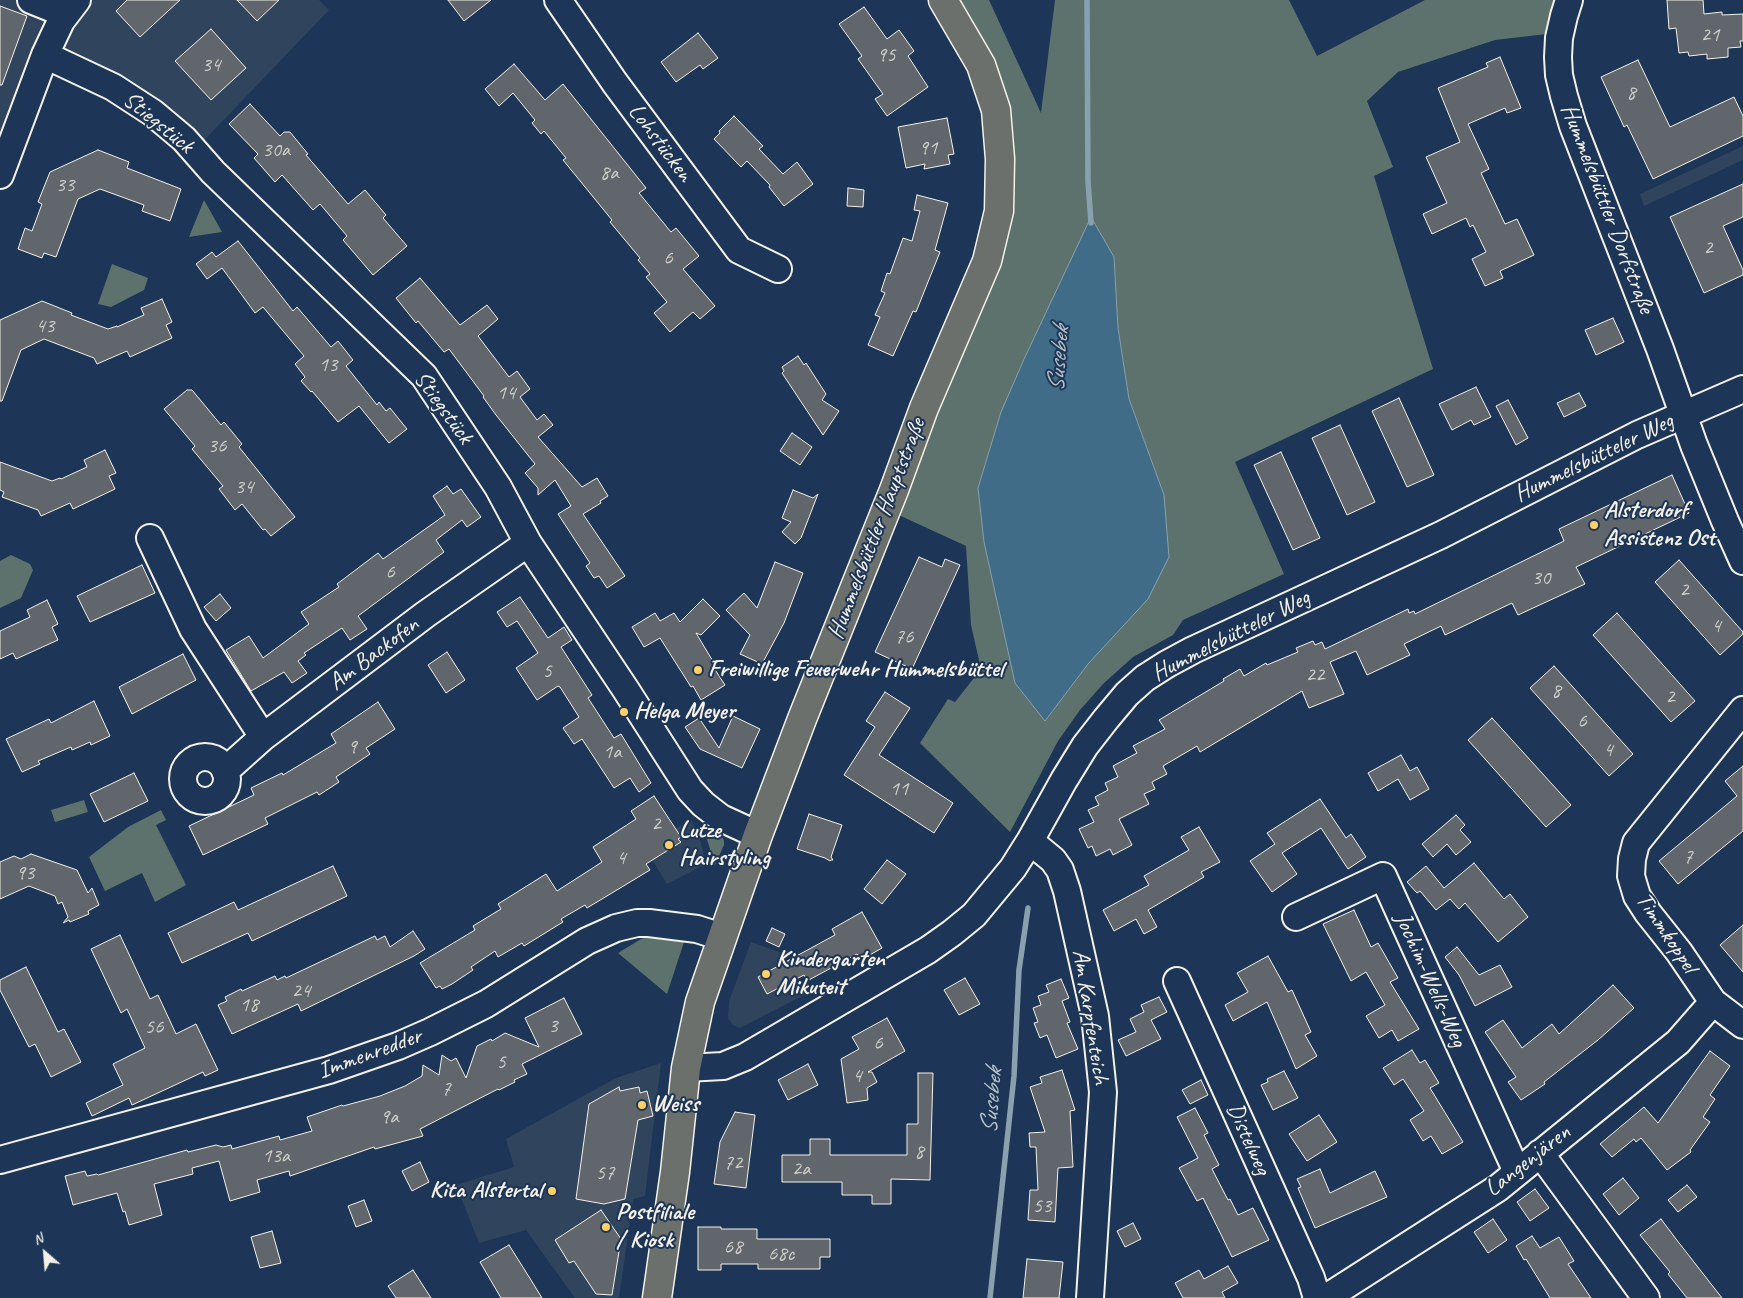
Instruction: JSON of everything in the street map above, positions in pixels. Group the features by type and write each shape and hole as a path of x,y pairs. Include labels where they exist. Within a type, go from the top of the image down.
{"main road":[{"name":"Hummelsbüttler Hauptstraße","path":"657,1298 674,1180 686,1068 698,1010 758,835 924,408 987,261 999,211 1000,159 996,110 981,65 943,0"}],"street":[{"path":"0,175 45,54 61,21 72,7 31,0"},
{"name":"Lohstücken","path":"558,0 615,83 739,250 778,269"},
{"name":"Hummelsbüttler Dorfstraße","path":"1570,0 1559,38 1559,75 1564,96 1577,135 1660,349 1714,496 1743,561"},
{"name":"Stiegstück","path":"45,54 113,87 153,113 184,139 213,172 424,376 498,487 528,543 690,790 703,804 721,818 758,835"},
{"name":"Hummelsbütteler Weg","path":"686,1068 723,1066 745,1057 928,950 952,933 979,909 1013,868 1064,780 1106,719 1127,694 1153,673 1193,650 1441,535 1637,435 1743,389"},
{"path":"150,538 193,629 263,736"},
{"name":"Am Backofen","path":"225,771 263,736 426,614 528,543"},
{"name":"Timmkoppel","path":"1743,710 1636,843 1632,859 1631,876 1637,896 1648,913 1679,952 1713,1002 1743,1024"},
{"name":"Am Karpfenteich","path":"1030,841 1054,860 1060,870 1095,1016 1103,1092 1090,1298"},
{"name":"Jochim-Wells-Weg","path":"1296,917 1383,876 1517,1172"},
{"name":"Immenredder","path":"0,1160 329,1070 398,1046 486,1004 587,941 616,928 637,923 649,923 696,929 722,937"},
{"name":"Distelweg","path":"1177,982 1311,1278 1317,1298"},
{"name":"Langenjären","path":"1326,1298 1498,1188 1678,1042 1713,1002"},
{"path":"1540,1153 1646,1298"}],"shaded area":[{"path":"0,0 319,0 329,10 192,153 46,57 0,175"},
{"path":"1743,146 1743,160 1644,206 1640,194"},
{"path":"691,819 700,839 706,864 667,884 645,848"},
{"name":"Kindergarten Mikuteit","path":"751,942 782,953 806,994 740,1028 733,1025 728,1018 729,1001"},
{"path":"661,1063 645,1196 633,1199 619,1298 575,1298 526,1230 479,1243 456,1185 514,1167 506,1139 616,1078"}],"green space":[{"path":"942,0 989,0 1041,113 1055,0 1289,0 1317,56 1425,0 1564,0 1555,33 1495,40 1398,72 1367,101 1393,167 1374,176 1433,369 1235,462 1284,574 1183,620 1173,635 1133,657 1103,684 1080,710 1058,741 1010,832 920,743 948,699 955,702 981,669 971,625 966,546 890,511 1002,210 1000,108","holes":["1091,218 1114,257 1118,328 1129,399 1164,495 1088,664 1045,721 1015,683 984,542 978,488 1001,412"]},
{"path":"204,200 222,232 189,237"},
{"path":"112,264 148,278 144,290 111,307 98,304"},
{"path":"11,555 30,564 33,570 21,598 0,608 0,561"},
{"path":"84,800 88,812 55,822 51,810"},
{"path":"161,810 166,820 156,825 186,885 155,902 142,873 105,891 89,857 128,827"},
{"path":"711,828 722,836 724,841 715,865 712,864 705,833"},
{"path":"651,936 684,942 667,994 618,953 641,939"}],"water":[{"path":"1091,217 1114,257 1118,328 1129,399 1164,495 1169,557 1148,599 1088,664 1045,721 1015,683 984,542 978,488 1001,412"}],"building":[{"path":"127,0 180,0 140,37 116,11"},
{"path":"237,0 279,0 257,21"},
{"path":"448,0 491,0 464,21"},
{"path":"1667,0 1703,0 1704,14 1722,12 1722,15 1743,14 1743,41 1740,41 1741,47 1728,48 1728,57 1707,59 1707,54 1689,56 1688,52 1679,53 1676,28 1669,29"},
{"path":"0,6 27,16 2,85 0,85"},
{"path":"864,7 887,39 899,30 914,51 908,56 928,87 887,116 875,99 883,94 858,59 862,56 839,24"},
{"path":"211,29 246,68 211,100 175,61"},
{"path":"698,33 718,58 703,69 700,65 676,82 661,62"},
{"path":"1500,57 1521,108 1507,113 1505,108 1468,124 1489,169 1481,173 1505,224 1517,219 1534,255 1500,271 1503,278 1485,286 1472,259 1486,252 1473,225 1470,227 1466,218 1432,234 1423,214 1447,203 1426,157 1460,142 1438,88 1488,67 1486,63"},
{"path":"1638,60 1670,127 1734,97 1743,116 1743,136 1653,179 1627,125 1624,127 1601,77"},
{"path":"514,64 545,100 563,84 646,188 639,193 671,232 676,228 699,256 683,269 715,306 700,319 693,312 670,332 654,313 667,302 646,277 650,274 638,260 640,258 563,160 566,158 544,131 541,134 532,123 535,120 513,93 499,106 485,89"},
{"path":"250,104 280,136 284,132 290,132 308,154 306,155 348,204 365,190 386,215 383,218 407,246 373,275 343,240 347,236 320,204 313,210 282,175 275,182 254,158 258,154 229,124"},
{"path":"734,116 763,146 759,149 783,174 797,162 813,184 784,206 769,187 770,185 747,161 741,167 714,139"},
{"path":"947,118 954,154 948,155 950,164 924,169 925,164 906,168 898,127"},
{"path":"98,150 129,162 127,168 181,189 170,221 142,211 144,205 100,189 78,199 56,257 44,253 42,258 18,249 25,228 32,231 42,204 38,202 50,172"},
{"path":"1743,184 1743,217 1723,226 1743,270 1743,275 1704,293 1670,217"},
{"path":"848,188 864,190 863,207 847,206"},
{"path":"917,195 948,203 935,250 940,252 916,312 913,311 893,356 868,345 880,317 875,315 885,293 881,291 887,273 890,274 903,238 912,241 920,211 914,210"},
{"path":"238,241 293,311 297,307 331,347 338,341 353,360 346,366 377,405 379,402 386,411 390,408 407,429 389,443 359,406 338,422 301,381 305,377 295,364 304,356 263,307 255,313 222,268 207,279 196,264 212,252 216,257"},
{"path":"420,278 460,325 487,305 498,319 478,336 509,377 517,371 530,389 520,397 537,420 544,414 553,425 538,437 582,487 597,478 608,496 600,501 601,503 583,514 625,576 607,588 599,576 594,578 586,566 590,563 558,514 571,506 555,480 538,495 538,488 525,473 535,464 496,415 449,349 444,352 418,321 416,323 396,298"},
{"path":"162,299 172,322 166,325 172,338 130,357 127,351 97,364 94,358 44,339 21,350 2,401 0,401 0,320 42,301 72,313 71,315 108,329 144,315 141,308"},
{"path":"1613,318 1624,342 1596,355 1585,330"},
{"path":"798,356 804,365 806,363 826,394 822,400 839,411 823,435 782,373 784,371 782,367"},
{"path":"1476,387 1491,417 1474,425 1471,420 1452,430 1439,404"},
{"path":"187,390 192,390 221,425 224,422 242,444 239,447 295,517 271,536 265,529 263,530 242,504 235,510 219,489 223,486 192,449 195,446 164,409"},
{"path":"1579,393 1586,406 1564,417 1557,403"},
{"path":"1399,398 1434,475 1407,487 1372,411"},
{"path":"1508,400 1528,438 1516,445 1496,406"},
{"path":"1340,425 1375,502 1347,515 1312,438"},
{"path":"792,433 812,447 800,465 780,451"},
{"path":"105,450 116,473 109,476 115,489 73,509 70,503 41,516 38,510 2,497 4,492 0,490 0,462 52,481 87,467 84,460"},
{"path":"1281,452 1320,538 1293,550 1254,465"},
{"path":"1672,475 1689,513 1576,567 1585,584 1518,615 1512,603 1445,635 1441,626 1404,644 1410,655 1367,675 1356,651 1330,662 1344,694 1309,708 1302,691 1200,752 1197,746 1163,766 1167,774 1152,782 1155,789 1144,794 1149,804 1119,819 1132,845 1113,855 1110,849 1096,856 1092,846 1088,848 1079,829 1094,822 1088,810 1099,805 1095,797 1108,790 1105,783 1118,777 1113,766 1137,753 1133,746 1165,729 1159,720 1224,681 1223,679 1240,669 1244,676 1266,663 1267,665 1298,652 1296,648 1313,641 1315,645 1322,642 1325,649 1408,609 1409,613 1414,611 1415,614 1564,541 1559,529"},
{"path":"447,486 453,494 461,489 481,517 467,527 462,520 436,540 444,552 358,616 367,629 350,640 342,628 304,653 306,655 298,661 307,673 292,683 284,672 251,691 226,650 249,636 263,658 309,624 301,612 339,587 337,584 378,553 383,559 445,515 433,496"},
{"path":"793,490 813,498 818,494 801,538 795,544 782,532 791,522 782,518"},
{"path":"919,557 942,567 945,559 960,565 912,669 875,652"},
{"path":"1679,560 1743,632 1720,655 1655,582"},
{"path":"775,562 803,573 784,623 762,664 740,654 750,635 726,610 744,593 757,608"},
{"path":"142,565 155,593 90,622 77,596"},
{"path":"220,594 231,608 216,621 204,607"},
{"path":"520,597 548,638 564,627 572,640 561,647 592,695 588,698 614,738 621,734 651,783 639,792 630,778 614,788 582,739 574,744 563,728 579,717 560,687 558,686 537,700 516,668 538,653 517,621 507,627 497,612"},
{"path":"703,599 720,616 701,635 696,633 714,663 712,665 725,685 701,700 660,638 644,647 632,627 655,613 660,621 674,613 680,622"},
{"path":"47,600 58,624 52,627 58,640 16,659 13,653 0,659 0,631 30,617 27,610"},
{"path":"1617,613 1695,701 1671,722 1593,635"},
{"path":"447,652 465,680 446,693 428,665"},
{"path":"183,654 196,680 132,714 119,687"},
{"path":"1554,666 1633,754 1609,776 1530,688"},
{"path":"885,692 910,708 879,755 953,803 934,833 844,775 875,727 866,721"},
{"path":"94,701 110,736 91,745 90,742 72,750 71,747 38,761 40,764 22,772 6,739 49,719 51,723"},
{"path":"378,702 395,729 366,748 370,754 336,777 339,782 319,795 317,792 265,818 268,824 203,855 189,826 254,795 251,788 282,773 283,775 336,743 331,734"},
{"path":"733,716 760,729 742,768 700,749 685,727 699,718 719,748"},
{"path":"1492,718 1571,805 1546,827 1468,740"},
{"path":"1401,755 1410,771 1417,767 1429,789 1410,800 1398,779 1378,791 1368,773"},
{"path":"1743,766 1743,831 1678,884 1659,861 1737,796 1725,781"},
{"path":"134,773 148,801 104,822 90,794"},
{"path":"654,796 681,837 678,839 681,842 646,864 650,870 587,908 585,905 561,919 563,922 524,946 522,943 498,957 495,951 471,967 473,970 452,984 442,989 440,986 436,988 420,963 475,930 473,926 501,909 498,904 546,874 557,891 602,862 593,847 636,819 631,811"},
{"path":"1320,799 1346,838 1351,834 1366,857 1348,869 1321,828 1282,853 1297,874 1272,892 1250,861 1275,844 1267,833"},
{"path":"809,814 842,825 831,857 833,860 830,861 797,849"},
{"path":"1456,815 1465,825 1460,830 1471,842 1456,855 1447,844 1433,857 1422,844"},
{"path":"1199,827 1220,862 1201,872 1204,877 1148,910 1157,927 1144,934 1136,919 1114,931 1103,910 1149,885 1144,876 1189,850 1181,837"},
{"path":"31,854 77,870 88,893 92,888 99,905 88,911 89,914 63,923 68,917 62,902 58,904 55,896 29,886 0,899 0,862 14,856 21,859"},
{"path":"887,860 906,874 882,904 864,889"},
{"path":"1474,863 1504,899 1510,894 1528,917 1498,942 1465,903 1459,909 1450,899 1436,910 1420,891 1417,893 1407,882 1426,866 1444,888"},
{"path":"333,866 347,896 252,941 248,933 182,963 168,933 234,902 238,910"},
{"path":"1354,910 1371,947 1378,943 1398,978 1390,982 1419,1029 1398,1041 1392,1030 1379,1038 1366,1016 1385,1005 1366,972 1351,981 1323,924"},
{"path":"862,912 882,948 861,960 857,954 807,981 804,975 767,994 758,977 835,935 832,929"},
{"path":"1743,925 1743,972 1720,945"},
{"path":"772,928 785,934 779,947 766,941"},
{"path":"413,931 425,949 301,1011 298,1004 232,1034 218,1005 227,1001 225,997 241,989 242,991 275,976 277,980 285,976 286,978 375,936 377,940 385,936 390,947"},
{"path":"120,935 150,999 158,995 176,1034 196,1024 218,1070 205,1076 203,1072 132,1105 129,1098 92,1116 86,1103 123,1085 113,1064 145,1048 127,1009 121,1013 91,949"},
{"path":"1457,947 1479,975 1500,965 1512,987 1475,1006 1459,975 1445,957"},
{"path":"1268,956 1288,992 1292,990 1311,1032 1305,1035 1317,1056 1296,1069 1267,1002 1233,1021 1225,1005 1248,992 1237,973"},
{"path":"26,967 58,1032 64,1029 81,1062 51,1077 35,1044 29,1047 0,990 0,980"},
{"path":"965,978 980,1004 959,1015 944,990"},
{"path":"1061,979 1069,998 1062,1001 1070,1022 1067,1023 1078,1049 1056,1058 1047,1035 1040,1038 1034,1023 1038,1022 1033,1008 1041,1005 1038,996 1049,992 1046,985"},
{"path":"1613,985 1634,1008 1598,1040 1544,1082 1545,1084 1521,1100 1508,1082 1516,1077 1485,1032 1503,1020 1522,1048 1552,1024 1559,1034"},
{"path":"1159,997 1167,1012 1151,1020 1161,1039 1126,1056 1118,1040 1136,1032 1130,1019 1144,1012 1141,1005"},
{"path":"564,998 582,1034 522,1064 527,1074 514,1080 515,1082 420,1129 423,1136 375,1149 374,1147 290,1176 289,1171 257,1180 260,1192 230,1201 219,1161 192,1168 193,1174 154,1184 162,1215 129,1225 117,1193 73,1205 65,1176 85,1171 87,1176 98,1175 187,1150 188,1152 216,1145 223,1147 231,1145 232,1149 279,1136 280,1140 312,1131 307,1117 342,1105 380,1096 405,1086 422,1076 423,1065 439,1075 442,1055 451,1061 456,1058 466,1078 477,1046 491,1039 492,1041 505,1033 539,1047 525,1018"},
{"path":"887,1018 905,1051 868,1072 872,1072 877,1082 867,1088 868,1100 847,1103 841,1059 859,1049 852,1037"},
{"path":"1412,1050 1420,1063 1425,1060 1439,1083 1430,1088 1463,1142 1442,1154 1431,1136 1423,1141 1410,1120 1424,1111 1403,1079 1394,1085 1383,1068"},
{"path":"1710,1051 1730,1066 1710,1095 1715,1099 1703,1117 1710,1122 1690,1150 1691,1152 1667,1170 1641,1138 1636,1142 1634,1139 1612,1157 1600,1144 1644,1107 1658,1123"},
{"path":"808,1064 818,1085 788,1100 778,1080"},
{"path":"1062,1070 1075,1110 1070,1111 1073,1167 1058,1168 1055,1222 1028,1220 1030,1190 1038,1190 1036,1147 1030,1147 1029,1133 1045,1132 1030,1087 1042,1083 1040,1077"},
{"path":"1284,1071 1298,1098 1273,1110 1261,1085 1268,1082 1267,1079"},
{"path":"918,1073 933,1073 930,1180 891,1179 891,1204 872,1204 872,1195 842,1195 842,1182 782,1182 782,1155 810,1155 810,1139 830,1139 830,1155 907,1155 907,1124 918,1124"},
{"path":"1201,1080 1208,1095 1190,1104 1182,1090"},
{"path":"619,1087 620,1091 639,1087 640,1093 647,1091 653,1116 638,1120 625,1199 604,1204 576,1199 589,1104"},
{"path":"1195,1108 1208,1133 1204,1135 1219,1165 1212,1169 1228,1200 1230,1199 1238,1215 1253,1208 1269,1240 1232,1257 1203,1198 1197,1201 1179,1168 1198,1158 1177,1117"},
{"path":"735,1112 755,1115 746,1188 714,1184 720,1142"},
{"path":"1319,1115 1337,1142 1307,1161 1289,1134"},
{"path":"420,1162 429,1182 412,1191 402,1171"},
{"path":"1320,1169 1330,1193 1375,1171 1387,1197 1315,1228 1298,1188 1301,1187 1297,1179"},
{"path":"1623,1178 1639,1198 1619,1215 1603,1194"},
{"path":"1687,1185 1697,1197 1678,1212 1668,1200"},
{"path":"1535,1189 1549,1208 1530,1221 1517,1202"},
{"path":"364,1200 372,1221 356,1227 348,1206"},
{"path":"601,1210 621,1239 612,1295 596,1294 574,1261 569,1263 555,1240"},
{"path":"1493,1219 1507,1240 1488,1253 1474,1232"},
{"path":"1661,1219 1722,1298 1687,1298 1668,1274 1670,1272 1640,1235"},
{"path":"1133,1223 1141,1239 1125,1247 1117,1231"},
{"path":"698,1227 757,1229 757,1239 830,1239 830,1257 820,1257 820,1269 758,1269 758,1264 721,1264 721,1270 698,1270"},
{"path":"272,1231 281,1263 260,1268 251,1237"},
{"path":"1532,1236 1540,1248 1559,1237 1574,1261 1568,1264 1591,1298 1550,1298 1516,1246"},
{"path":"509,1245 542,1298 501,1298 480,1262"},
{"path":"1027,1259 1063,1262 1059,1298 1023,1298"},
{"path":"1228,1266 1238,1283 1222,1292 1225,1298 1183,1298 1175,1283 1199,1270 1204,1279"},
{"path":"413,1270 431,1298 396,1298 388,1286"}],"waterway":[{"name":"Susebek","path":"1087,0 1088,181 1091,223"},
{"name":"Susebek","path":"990,1298 1014,1076 1019,970 1028,908"}],"place":[{"name":"Alsterdorf Assistenz Ost","path":"1594,525"},
{"name":"Freiwillige Feuerwehr Hummelsbüttel","path":"698,670"},
{"name":"Helga Meyer","path":"624,712"},
{"name":"Lutze Hairstyling","path":"669,845"},
{"name":"Kindergarten Mikuteit","path":"766,974"},
{"name":"Weiss","path":"642,1105"},
{"name":"Kita Alstertal","path":"552,1191"},
{"name":"Postfiliale / Kiosk","path":"606,1227"}]}
